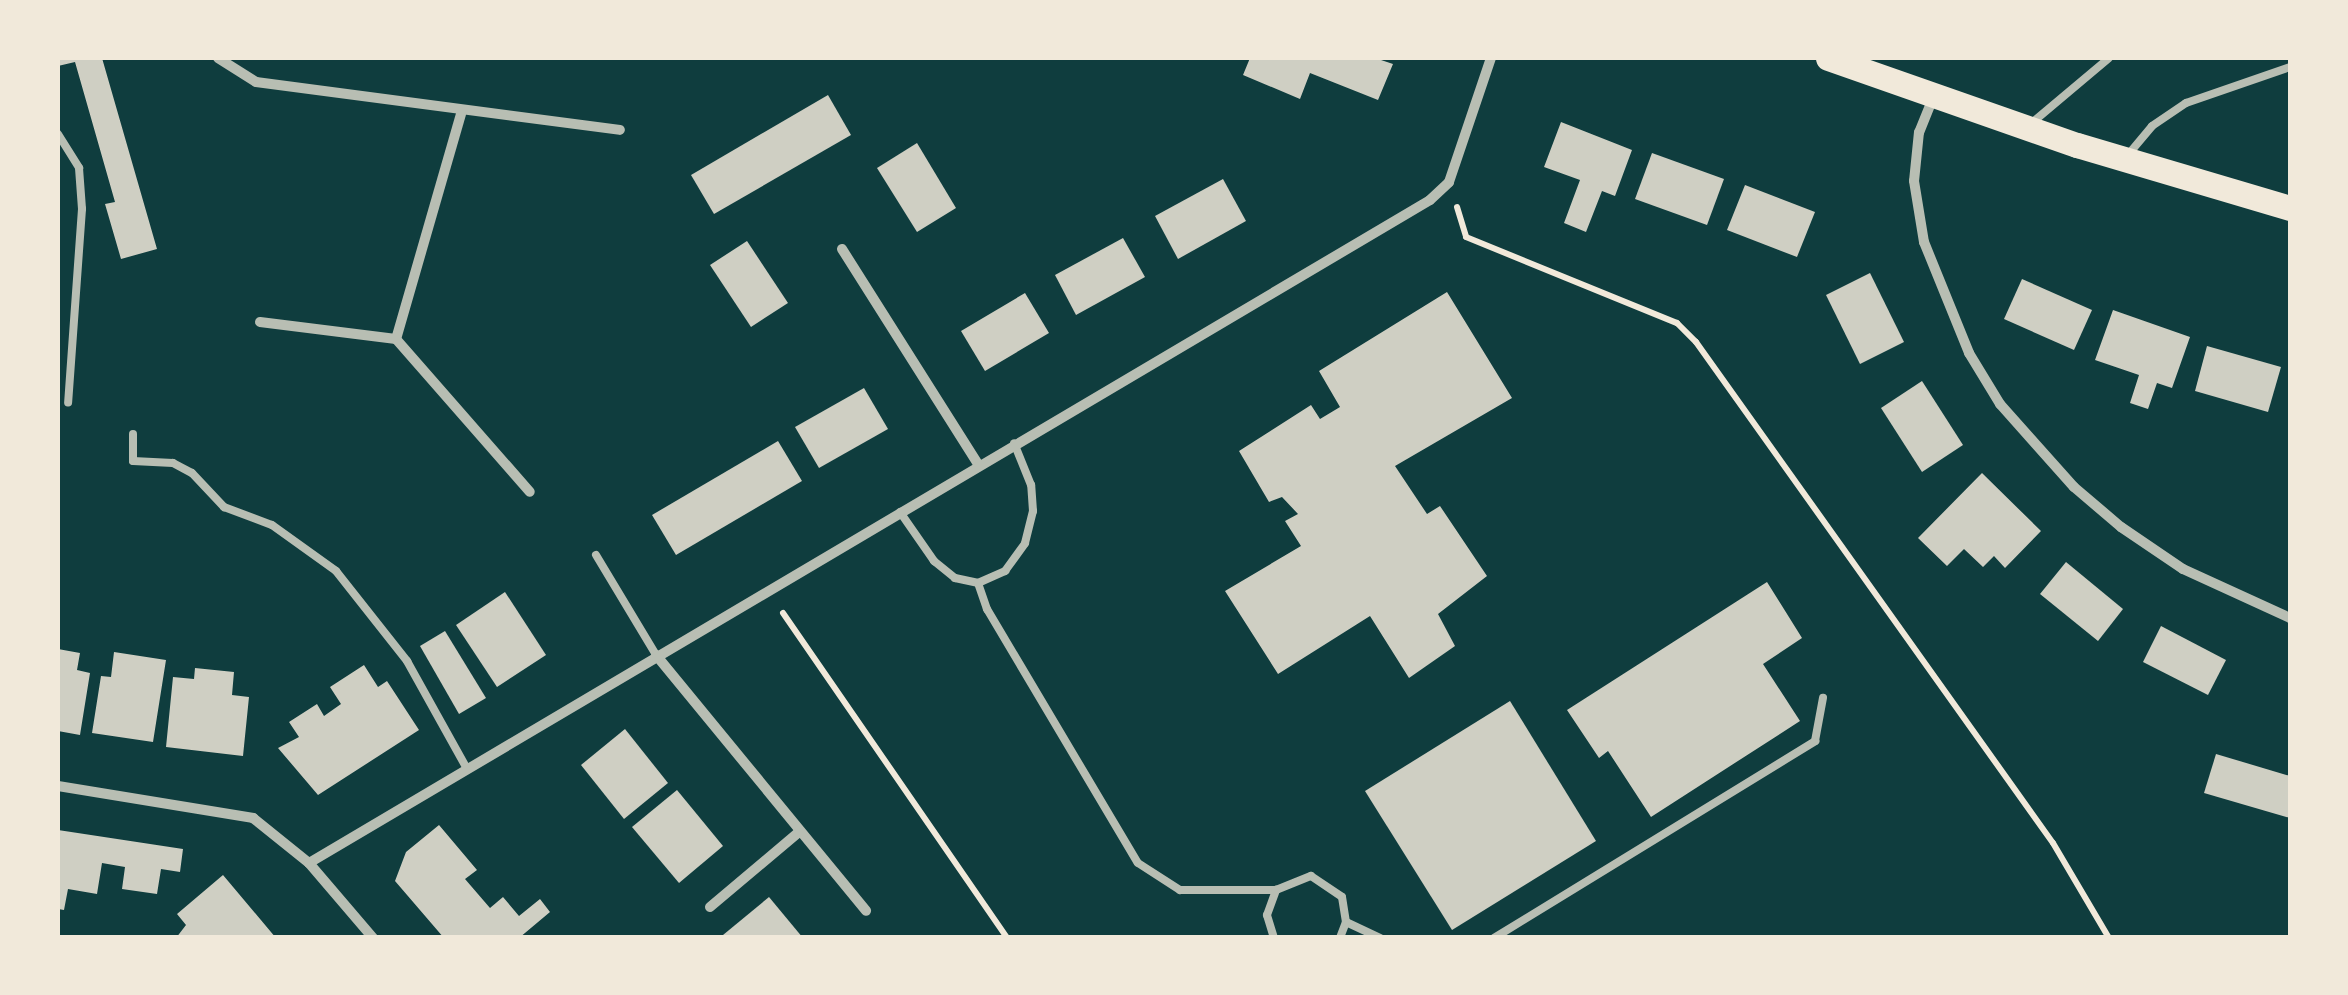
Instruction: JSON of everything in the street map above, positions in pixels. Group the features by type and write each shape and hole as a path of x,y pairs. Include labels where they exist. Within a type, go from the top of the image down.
{"main road":[{"path":"1828,58 2124,160 2290,208"}],"street":[{"path":"218,58 256,82 461,114 620,130"},
{"path":"309,863 1430,200 1449,182 1491,58"},
{"path":"1934,96 1919,132 1914,181 1924,242 1969,353 2000,404 2074,487 2122,527 2198,578 2290,618"},
{"path":"396,339 461,114"},
{"path":"842,248 978,464"},
{"path":"260,322 396,339 530,492"},
{"path":"656,655 866,912"},
{"path":"58,786 228,809 272,830 309,863 373,938"},
{"path":"710,907 798,833"}],"lane":[{"path":"2026,128 2109,58"},
{"path":"2124,160 2152,126 2186,103 2290,68"},
{"path":"58,134 79,168 82,209 68,402"},
{"path":"133,434 133,461 173,464 192,473 224,507 272,525 336,570 398,648 466,767"},
{"path":"900,512 934,561 955,578 978,583 1005,571 1024,543 1033,510 1031,484 1014,443"},
{"path":"596,556 656,655"},
{"path":"978,583 987,609 1138,863 1180,890 1276,890 1298,878 1324,879 1342,897 1346,922 1340,938"},
{"path":"1494,938 1814,740 1823,698"},
{"path":"1274,938 1267,915 1276,890"},
{"path":"1346,922 1381,938"}],"path":[{"path":"1449,182 1466,237 1677,323 1696,342 2053,843 2109,938"},
{"path":"767,590 1007,938"}],"building":[{"path":"58,58 102,58 157,249 121,259 105,204 115,202 75,62 58,66"},
{"path":"1250,58 1375,58 1393,64 1378,100 1310,73 1300,99 1243,75"},
{"path":"828,95 851,135 714,214 691,175"},
{"path":"1561,122 1632,150 1615,196 1602,191 1586,232 1564,223 1580,180 1544,167"},
{"path":"917,143 956,208 917,232 877,168"},
{"path":"1652,153 1724,179 1707,225 1635,199"},
{"path":"1223,179 1246,221 1178,259 1155,216"},
{"path":"1745,185 1815,212 1797,257 1727,230"},
{"path":"1123,238 1145,277 1076,315 1055,275"},
{"path":"747,241 788,303 751,327 710,265"},
{"path":"1870,273 1904,342 1860,364 1826,295"},
{"path":"2022,279 2092,310 2074,350 2004,319"},
{"path":"1447,292 1512,398 1395,466 1427,514 1440,506 1487,576 1438,614 1455,646 1409,678 1370,616 1278,674 1225,591 1301,546 1285,521 1298,514 1282,497 1269,502 1239,451 1311,405 1320,419 1340,407 1319,371"},
{"path":"1025,293 1049,333 985,371 961,331"},
{"path":"2113,310 2190,337 2172,388 2157,383 2148,409 2130,403 2139,375 2095,360"},
{"path":"2207,346 2281,367 2268,412 2195,391"},
{"path":"1922,381 1963,445 1922,472 1881,408"},
{"path":"864,388 888,429 819,468 795,427"},
{"path":"778,441 802,481 676,555 652,515"},
{"path":"1982,473 2041,531 2005,568 1994,556 1983,567 1964,549 1947,566 1918,538"},
{"path":"2066,562 2123,609 2098,641 2040,594"},
{"path":"1767,582 1802,638 1763,664 1800,721 1651,817 1608,751 1599,758 1567,710"},
{"path":"505,592 546,655 497,687 456,625"},
{"path":"2161,626 2226,660 2208,695 2143,662"},
{"path":"445,631 486,698 459,714 420,646"},
{"path":"58,649 80,653 77,670 90,673 80,735 58,731"},
{"path":"114,652 166,660 153,742 92,733 101,676 111,677"},
{"path":"364,665 378,687 387,681 419,730 318,795 278,748 299,737 289,722 317,704 324,716 341,704 330,687"},
{"path":"195,668 234,672 232,695 249,697 243,756 166,747 173,677 194,679"},
{"path":"1510,701 1596,841 1452,930 1365,791"},
{"path":"625,729 668,783 624,819 581,765"},
{"path":"2216,754 2290,776 2290,818 2204,793"},
{"path":"677,790 723,846 679,883 632,827"},
{"path":"439,825 477,870 465,879 490,908 503,897 519,916 540,899 550,912 519,938 444,938 395,881 406,852"},
{"path":"58,830 183,849 180,872 161,869 157,894 122,889 125,867 102,863 97,894 68,889 64,910 58,909"},
{"path":"223,875 276,938 176,938 186,925 177,914"},
{"path":"769,897 803,938 725,938 723,935"}]}
